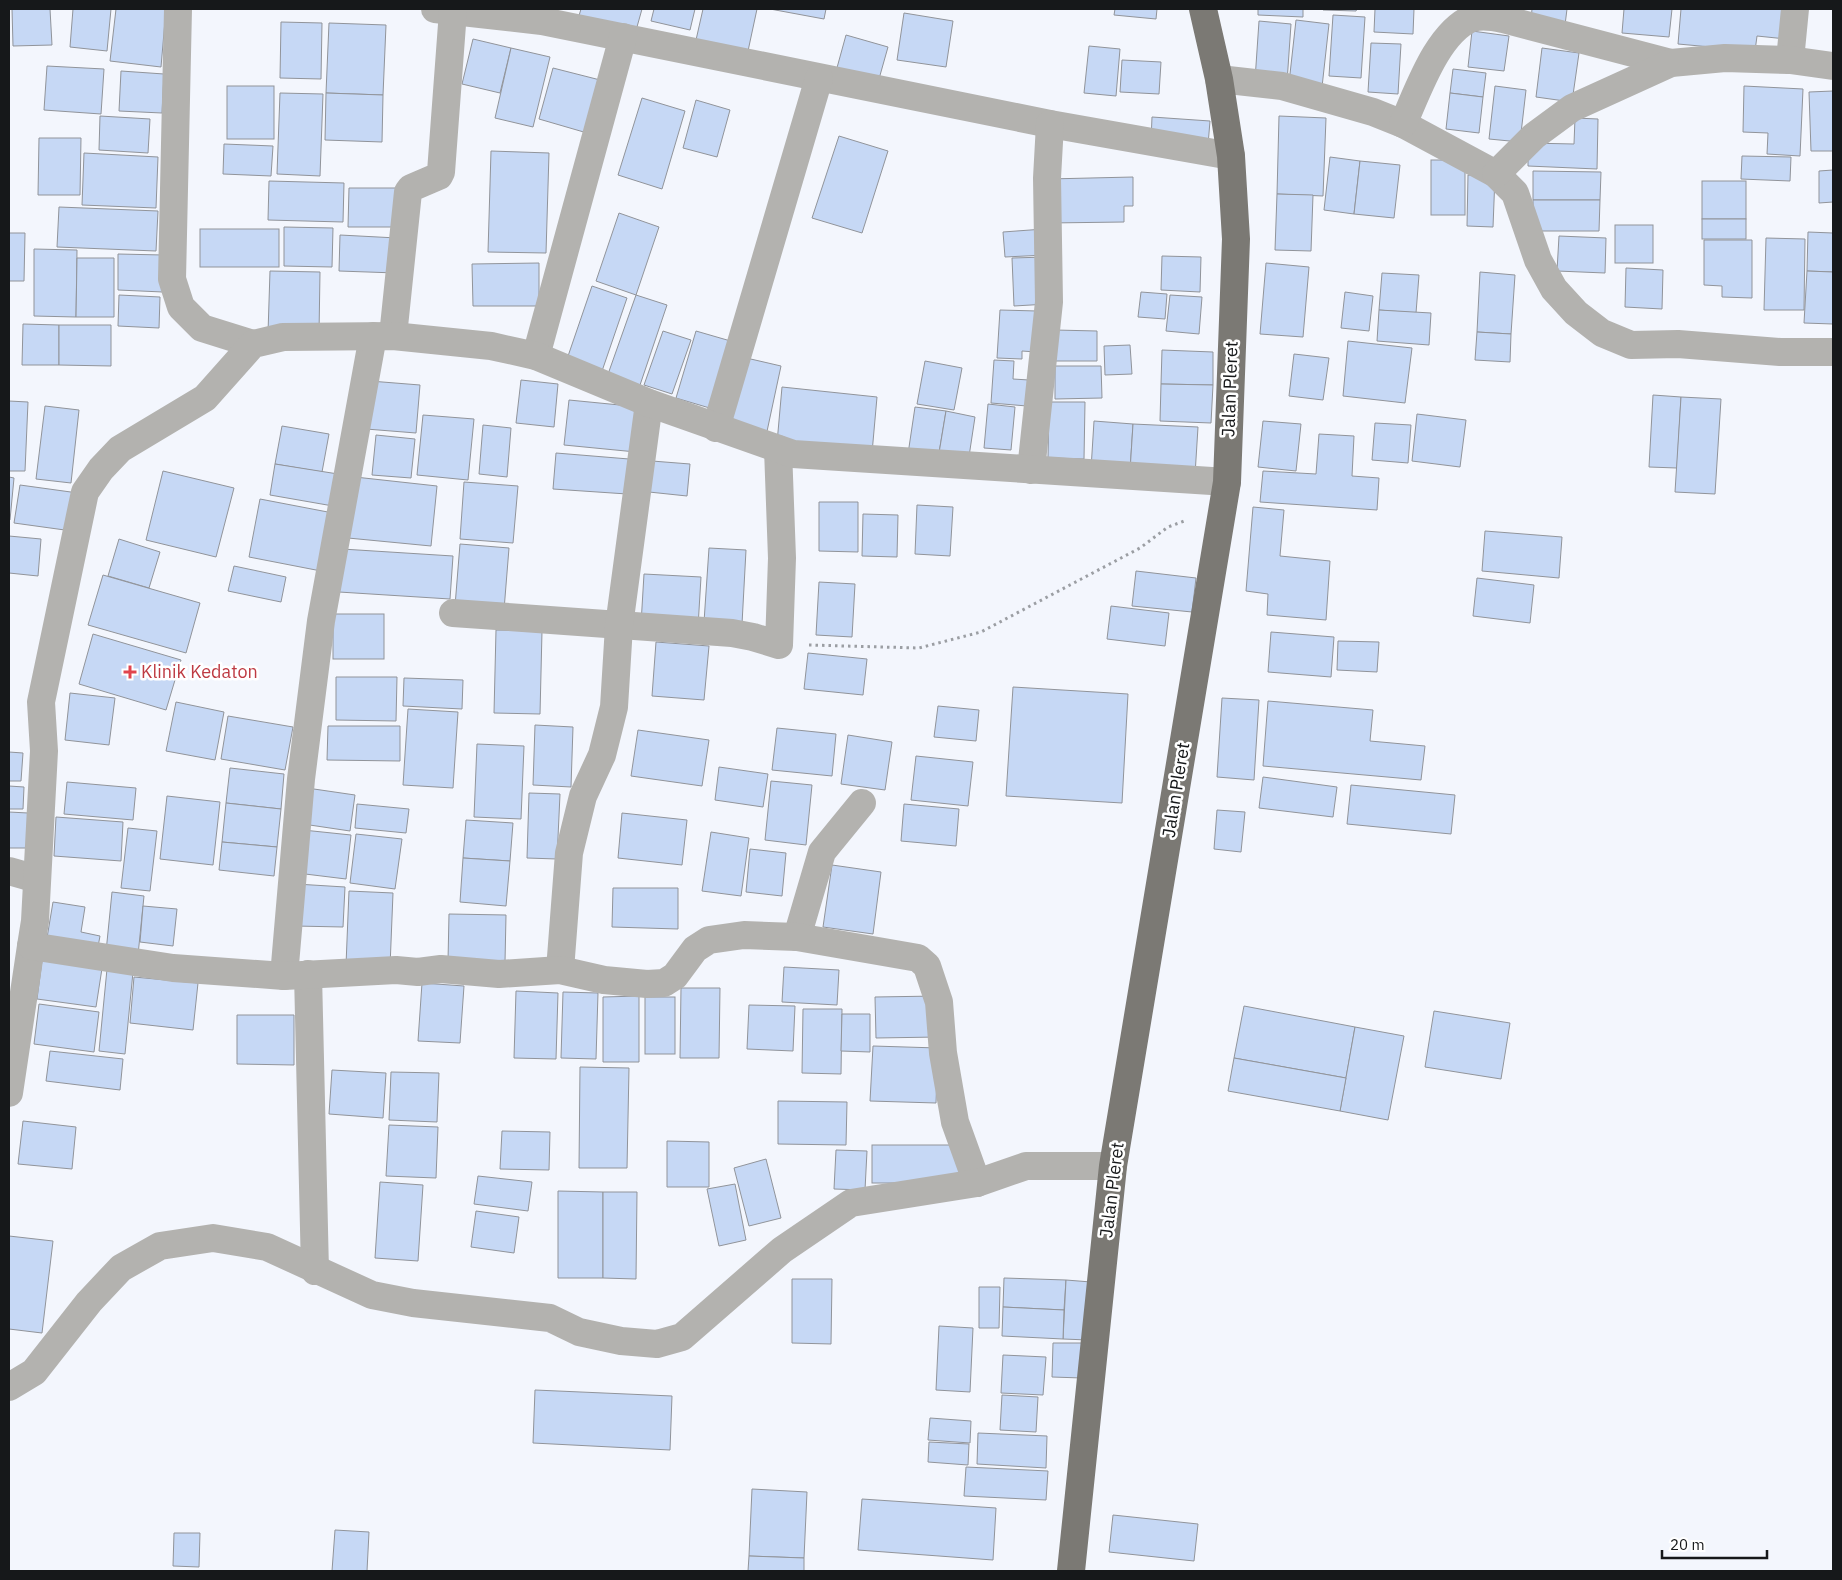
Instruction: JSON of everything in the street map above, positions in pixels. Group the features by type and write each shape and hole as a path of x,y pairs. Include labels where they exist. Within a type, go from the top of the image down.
{"main road":[{"name":"Jalan Pleret","path":"1071,1571 1113,1166 1225,494 1236,239 1231,156 1219,79 1203,9"}],"street":[{"path":"178,9 172,279 182,307 202,328 253,344 283,337 383,336 491,346 536,356 649,403 793,454 1030,470 1225,494"},
{"path":"1790,60 1795,9"},
{"path":"315,1270 296,975 301,779 321,621 383,336 408,192 411,188 440,175 441,172 444,10 544,15 623,37 819,78 1050,124 1231,156"},
{"path":"1403,124 1438,50 1452,32 1474,18 1489,16 1503,19 1671,63"},
{"path":"536,356 623,37"},
{"path":"1496,174 1534,136 1572,108 1671,63 1725,58 1790,60 1833,66"},
{"path":"716,428 819,78"},
{"path":"1219,79 1282,86 1373,112 1403,124 1496,174 1515,193 1538,260 1554,289 1576,313 1602,333 1631,345 1678,344 1780,352 1833,352"},
{"path":"1030,470 1049,302 1047,178 1050,124"},
{"path":"9,1093 35,921 44,750 41,702 85,492 101,469 120,449 205,398 253,344"},
{"path":"560,970 570,853 583,796 602,755 614,707 619,626 649,403"},
{"path":"454,613 732,633 753,636 779,645 782,558 778,449"},
{"path":"797,937 822,852 862,804"},
{"path":"9,870 37,878"},
{"path":"31,946 173,968 296,975 396,970 418,972 441,969 499,974 560,970 604,980 647,984 664,983 675,976 695,949 709,940 744,935 797,937 918,958 927,966 940,1002 943,1053 955,1122 977,1183"},
{"path":"9,1387 34,1372 89,1302 121,1268 160,1246 213,1238 267,1247 372,1295 414,1303 550,1318 579,1332 621,1341 657,1344 682,1337 782,1250 851,1203 977,1183 1026,1166 1113,1166"}],"path":[{"path":"779,645 919,648 981,632 1140,548 1168,527 1225,494"}],"building":[{"path":"12,9 50,9 52,45 13,46"},
{"path":"73,9 111,9 107,51 70,47"},
{"path":"116,9 166,9 161,67 110,61"},
{"path":"581,9 642,9 635,34 578,19"},
{"path":"654,9 695,9 690,30 651,21"},
{"path":"703,9 757,9 748,51 696,40"},
{"path":"770,9 826,9 824,19"},
{"path":"1115,9 1157,9 1156,19 1114,15"},
{"path":"1258,9 1303,9 1303,17 1258,15"},
{"path":"1323,9 1357,9 1356,11"},
{"path":"1375,9 1414,9 1413,34 1374,32"},
{"path":"1532,9 1567,9 1565,25 1531,20"},
{"path":"1624,9 1672,9 1669,37 1622,33"},
{"path":"1681,9 1788,9 1786,39 1757,36 1755,51 1678,44"},
{"path":"904,13 953,21 946,67 897,60"},
{"path":"1333,15 1365,17 1361,78 1329,76"},
{"path":"1296,20 1329,24 1322,87 1289,83"},
{"path":"1259,21 1291,24 1287,82 1255,80"},
{"path":"281,22 322,23 321,79 280,78"},
{"path":"329,23 386,25 383,95 326,93"},
{"path":"1472,31 1509,36 1504,71 1468,67"},
{"path":"846,35 888,47 877,86 835,75"},
{"path":"473,39 511,48 500,93 462,84"},
{"path":"1371,43 1401,44 1398,94 1368,92"},
{"path":"1089,46 1120,49 1116,96 1084,93"},
{"path":"511,48 550,57 533,127 495,118"},
{"path":"1542,48 1579,53 1572,102 1536,97"},
{"path":"1122,60 1161,62 1159,94 1120,92"},
{"path":"47,66 104,69 101,114 44,110"},
{"path":"553,68 608,82 594,135 539,119"},
{"path":"1453,69 1486,73 1483,97 1450,93"},
{"path":"121,71 164,74 162,113 119,111"},
{"path":"227,86 274,86 274,139 227,139"},
{"path":"1495,86 1526,90 1520,142 1489,139"},
{"path":"1744,86 1803,89 1800,156 1767,154 1768,133 1743,132"},
{"path":"1833,91 1833,151 1811,151 1809,92"},
{"path":"280,93 323,94 320,176 277,174"},
{"path":"326,93 383,95 382,142 325,140"},
{"path":"1450,93 1483,97 1479,133 1446,129"},
{"path":"642,98 685,111 662,189 618,175"},
{"path":"696,100 730,110 717,157 683,148"},
{"path":"100,116 150,119 148,153 99,150"},
{"path":"1279,116 1326,118 1323,196 1277,194"},
{"path":"1152,117 1210,121 1208,145 1151,141"},
{"path":"1575,118 1598,119 1597,169 1528,166 1528,143 1574,144"},
{"path":"839,136 888,151 862,233 812,218"},
{"path":"39,138 81,138 80,195 38,195"},
{"path":"224,144 273,146 271,176 223,174"},
{"path":"491,151 549,153 546,253 488,252"},
{"path":"84,153 158,157 156,208 82,205"},
{"path":"1742,156 1791,157 1790,181 1741,179"},
{"path":"1330,157 1360,161 1354,214 1324,210"},
{"path":"1431,160 1465,160 1465,215 1431,215"},
{"path":"1360,161 1400,165 1394,218 1354,214"},
{"path":"1833,170 1833,202 1819,203 1819,171"},
{"path":"1533,171 1601,172 1600,200 1533,200"},
{"path":"1468,175 1495,176 1493,227 1467,226"},
{"path":"1133,177 1133,206 1124,206 1124,222 1049,223 1048,179"},
{"path":"269,181 344,183 343,222 268,220"},
{"path":"1702,181 1746,181 1746,219 1702,219"},
{"path":"349,188 399,188 398,227 348,227"},
{"path":"1277,194 1313,195 1311,251 1275,250"},
{"path":"1533,200 1600,200 1599,231 1533,231"},
{"path":"59,207 158,211 156,251 57,247"},
{"path":"619,213 659,227 636,295 596,281"},
{"path":"1702,219 1746,219 1746,239 1702,239"},
{"path":"1615,225 1653,225 1653,263 1615,263"},
{"path":"284,227 333,228 332,267 284,266"},
{"path":"200,229 279,229 279,267 200,267"},
{"path":"1044,229 1046,255 1005,257 1003,232"},
{"path":"1808,232 1833,233 1833,272 1807,271"},
{"path":"9,233 25,233 24,281 9,281"},
{"path":"340,235 397,238 396,273 339,271"},
{"path":"1559,236 1606,238 1605,273 1557,271"},
{"path":"1766,238 1805,239 1804,310 1764,310"},
{"path":"1704,240 1752,240 1752,298 1722,297 1722,286 1704,285"},
{"path":"34,249 77,250 76,317 34,316"},
{"path":"118,254 163,255 163,292 118,290"},
{"path":"1162,256 1201,257 1200,292 1161,290"},
{"path":"1046,257 1048,304 1014,306 1012,258"},
{"path":"77,258 114,258 114,317 76,317"},
{"path":"539,263 539,306 473,306 472,264"},
{"path":"1266,263 1309,267 1303,337 1260,334"},
{"path":"1626,268 1663,270 1662,309 1625,307"},
{"path":"270,271 320,272 319,334 268,333"},
{"path":"1807,271 1833,272 1833,324 1804,323"},
{"path":"1480,272 1515,275 1511,334 1477,332"},
{"path":"1382,273 1419,275 1416,313 1379,310"},
{"path":"592,286 627,298 601,374 566,362"},
{"path":"1141,292 1167,294 1165,319 1138,317"},
{"path":"1345,292 1373,296 1369,331 1341,328"},
{"path":"119,295 160,297 159,328 118,326"},
{"path":"636,295 667,305 639,388 607,377"},
{"path":"1170,295 1202,297 1199,334 1166,331"},
{"path":"1000,310 1037,311 1036,352 1022,351 1022,359 997,358"},
{"path":"1379,310 1431,313 1429,345 1377,341"},
{"path":"23,324 59,325 59,365 22,365"},
{"path":"59,325 111,325 111,366 59,365"},
{"path":"1055,330 1097,331 1097,361 1055,361"},
{"path":"663,331 691,340 672,394 644,385"},
{"path":"696,331 734,342 713,409 676,398"},
{"path":"1477,332 1511,334 1510,362 1475,360"},
{"path":"1348,341 1412,348 1405,403 1343,396"},
{"path":"1130,345 1132,374 1105,375 1104,346"},
{"path":"1162,350 1213,352 1213,385 1161,384"},
{"path":"1294,354 1329,358 1323,400 1289,396"},
{"path":"742,357 781,366 766,436 727,428"},
{"path":"994,360 1014,361 1013,379 1029,380 1027,406 991,403"},
{"path":"925,361 962,368 954,410 917,404"},
{"path":"1055,366 1101,366 1102,398 1055,399"},
{"path":"521,380 558,384 554,427 516,423"},
{"path":"370,381 420,385 416,433 366,429"},
{"path":"1161,384 1213,385 1211,423 1160,421"},
{"path":"782,387 877,397 872,453 777,443"},
{"path":"1653,395 1681,397 1677,468 1649,467"},
{"path":"1681,397 1721,399 1715,494 1675,492"},
{"path":"569,400 640,407 636,452 564,445"},
{"path":"9,401 28,402 25,471 9,471"},
{"path":"1049,402 1085,402 1084,459 1048,458"},
{"path":"988,404 1015,407 1011,450 984,448"},
{"path":"45,406 79,410 71,483 36,479"},
{"path":"915,407 946,411 938,459 908,454"},
{"path":"946,411 975,417 968,463 938,459"},
{"path":"1417,414 1466,420 1460,467 1412,461"},
{"path":"423,415 474,419 468,480 417,475"},
{"path":"1094,421 1133,424 1130,471 1091,469"},
{"path":"1263,421 1301,424 1296,471 1258,467"},
{"path":"1375,423 1411,425 1408,463 1372,460"},
{"path":"1133,424 1198,427 1195,475 1130,471"},
{"path":"483,425 511,428 507,477 479,474"},
{"path":"282,426 329,434 322,472 275,464"},
{"path":"1319,434 1354,436 1352,476 1379,478 1377,510 1260,502 1263,471 1316,474"},
{"path":"376,435 415,439 411,478 372,475"},
{"path":"556,453 629,459 627,494 553,489"},
{"path":"652,461 690,464 687,496 649,492"},
{"path":"275,464 338,474 333,506 270,495"},
{"path":"163,471 234,488 216,557 146,540"},
{"path":"9,477 14,478 10,520 9,520"},
{"path":"355,477 437,486 431,546 348,538"},
{"path":"464,482 518,486 513,543 460,539"},
{"path":"20,485 78,493 72,531 14,523"},
{"path":"260,499 333,513 321,571 249,557"},
{"path":"819,502 858,502 858,552 819,551"},
{"path":"917,505 953,507 950,556 915,554"},
{"path":"1253,507 1284,510 1280,556 1330,561 1326,620 1267,615 1268,594 1246,591"},
{"path":"863,514 898,515 897,557 862,556"},
{"path":"1485,531 1562,537 1559,578 1482,571"},
{"path":"9,536 41,539 38,576 9,573"},
{"path":"119,539 160,552 149,588 108,576"},
{"path":"460,544 509,548 504,610 455,606"},
{"path":"709,548 746,550 742,624 704,622"},
{"path":"342,549 453,556 450,599 339,592"},
{"path":"234,566 286,577 281,602 228,591"},
{"path":"1136,571 1196,578 1192,612 1132,606"},
{"path":"644,574 701,577 698,627 641,624"},
{"path":"103,575 200,603 186,653 88,625"},
{"path":"1477,578 1534,585 1530,623 1473,616"},
{"path":"819,582 855,584 852,637 816,635"},
{"path":"1111,606 1169,613 1165,646 1107,639"},
{"path":"333,614 384,614 384,659 333,659"},
{"path":"496,630 542,631 540,714 494,713"},
{"path":"1271,632 1334,637 1331,677 1268,672"},
{"name":"Klinik Kedaton","path":"93,634 181,660 166,710 79,684"},
{"path":"1338,641 1379,642 1377,672 1337,670"},
{"path":"656,642 709,646 704,700 652,696"},
{"path":"808,653 867,659 863,695 804,689"},
{"path":"336,677 397,677 396,721 336,720"},
{"path":"404,678 463,680 462,709 403,706"},
{"path":"1013,687 1128,694 1122,803 1006,796"},
{"path":"70,693 115,698 109,745 65,740"},
{"path":"1222,698 1259,700 1254,780 1217,777"},
{"path":"1268,701 1373,710 1370,741 1425,746 1421,780 1263,766"},
{"path":"176,702 224,712 215,760 166,751"},
{"path":"938,706 979,710 976,741 934,737"},
{"path":"408,709 458,712 453,788 403,785"},
{"path":"228,716 293,727 285,770 221,759"},
{"path":"535,725 573,727 571,787 533,785"},
{"path":"328,726 400,726 400,761 327,760"},
{"path":"777,728 836,734 832,776 772,770"},
{"path":"638,730 709,740 702,786 631,776"},
{"path":"848,735 892,742 885,790 841,784"},
{"path":"477,744 524,746 521,819 474,817"},
{"path":"9,752 23,753 21,781 9,781"},
{"path":"916,756 973,762 968,806 911,800"},
{"path":"719,767 768,774 763,807 715,800"},
{"path":"230,768 284,774 281,809 226,803"},
{"path":"1263,777 1337,787 1333,817 1259,808"},
{"path":"771,781 812,785 806,845 765,840"},
{"path":"67,782 136,788 133,820 64,814"},
{"path":"1351,785 1455,795 1451,834 1347,824"},
{"path":"9,786 24,787 23,809 9,809"},
{"path":"307,788 355,795 350,831 303,824"},
{"path":"529,793 560,794 557,859 527,858"},
{"path":"167,796 220,802 213,865 160,859"},
{"path":"226,803 281,809 277,847 222,842"},
{"path":"357,804 409,809 406,833 355,828"},
{"path":"904,804 959,809 956,846 901,841"},
{"path":"1217,810 1245,812 1241,852 1214,849"},
{"path":"9,812 28,813 27,848 9,848"},
{"path":"622,813 687,820 682,865 618,858"},
{"path":"56,817 123,822 121,861 54,856"},
{"path":"466,820 513,823 510,861 463,858"},
{"path":"128,828 157,831 150,891 121,888"},
{"path":"303,830 351,835 346,879 297,873"},
{"path":"711,832 749,838 741,896 702,891"},
{"path":"356,834 402,839 395,889 350,883"},
{"path":"222,842 277,847 274,876 219,870"},
{"path":"750,849 786,853 782,896 746,892"},
{"path":"463,858 510,861 506,906 460,902"},
{"path":"832,865 881,872 873,934 823,927"},
{"path":"296,884 345,887 343,927 295,926"},
{"path":"613,888 678,888 678,929 612,927"},
{"path":"349,891 393,893 390,967 346,965"},
{"path":"112,892 144,896 138,955 106,952"},
{"path":"53,902 85,907 81,932 100,936 97,952 46,944"},
{"path":"143,906 177,909 173,946 140,942"},
{"path":"449,914 506,915 505,962 448,961"},
{"path":"43,953 103,962 96,1007 37,999"},
{"path":"784,967 839,970 837,1005 782,1002"},
{"path":"107,969 133,972 125,1054 99,1051"},
{"path":"134,977 198,983 193,1030 130,1023"},
{"path":"422,983 464,986 460,1043 418,1041"},
{"path":"681,988 720,988 719,1058 680,1058"},
{"path":"516,991 558,993 556,1059 514,1058"},
{"path":"563,992 598,993 596,1059 561,1058"},
{"path":"639,996 639,1062 603,1062 603,997"},
{"path":"937,996 938,1037 876,1038 875,997"},
{"path":"645,997 675,997 675,1054 645,1054"},
{"path":"39,1004 99,1012 94,1052 34,1044"},
{"path":"749,1005 795,1006 793,1051 747,1049"},
{"path":"1244,1006 1355,1027 1346,1078 1234,1058"},
{"path":"803,1009 842,1009 841,1074 802,1073"},
{"path":"1434,1011 1510,1023 1501,1079 1425,1067"},
{"path":"842,1014 870,1014 870,1052 841,1051"},
{"path":"237,1015 294,1015 294,1065 237,1064"},
{"path":"1355,1027 1404,1036 1388,1120 1340,1111"},
{"path":"873,1046 938,1048 936,1103 870,1101"},
{"path":"50,1051 123,1059 120,1090 46,1081"},
{"path":"1234,1058 1346,1078 1340,1111 1228,1091"},
{"path":"580,1067 629,1068 627,1168 579,1168"},
{"path":"332,1070 386,1073 383,1118 329,1114"},
{"path":"391,1072 439,1073 437,1122 389,1120"},
{"path":"778,1101 847,1102 846,1145 778,1144"},
{"path":"23,1121 76,1127 72,1169 18,1164"},
{"path":"389,1125 438,1127 436,1178 386,1176"},
{"path":"502,1131 550,1132 549,1170 500,1169"},
{"path":"667,1141 709,1142 709,1187 667,1187"},
{"path":"872,1145 960,1145 960,1183 872,1183"},
{"path":"836,1150 867,1151 865,1190 834,1189"},
{"path":"766,1159 781,1218 749,1226 734,1168"},
{"path":"478,1176 532,1182 528,1211 474,1204"},
{"path":"380,1182 423,1185 418,1261 375,1258"},
{"path":"735,1184 746,1240 719,1246 707,1189"},
{"path":"558,1191 603,1192 603,1278 558,1278"},
{"path":"603,1192 637,1192 636,1279 603,1278"},
{"path":"476,1211 519,1217 514,1253 471,1247"},
{"path":"9,1236 53,1241 42,1333 9,1329"},
{"path":"1004,1278 1066,1280 1064,1310 1003,1307"},
{"path":"792,1279 832,1279 831,1344 792,1343"},
{"path":"1066,1280 1091,1282 1088,1340 1063,1339"},
{"path":"979,1287 1000,1287 999,1328 979,1328"},
{"path":"1003,1307 1064,1310 1063,1339 1002,1336"},
{"path":"939,1326 973,1328 970,1392 936,1390"},
{"path":"1053,1343 1083,1343 1082,1378 1052,1377"},
{"path":"1003,1355 1046,1357 1043,1395 1001,1393"},
{"path":"535,1390 672,1396 670,1450 533,1443"},
{"path":"1002,1395 1038,1397 1036,1432 1000,1430"},
{"path":"930,1418 971,1421 970,1443 928,1440"},
{"path":"978,1433 1047,1436 1046,1468 977,1464"},
{"path":"929,1442 969,1444 968,1465 928,1462"},
{"path":"966,1467 1048,1471 1046,1500 964,1496"},
{"path":"752,1489 807,1492 804,1558 749,1556"},
{"path":"862,1499 996,1508 993,1560 858,1550"},
{"path":"1113,1515 1198,1524 1194,1561 1109,1552"},
{"path":"335,1530 369,1532 367,1571 332,1571"},
{"path":"174,1533 200,1533 199,1567 173,1566"},
{"path":"749,1556 804,1558 804,1571 748,1571"}],"place":[{"name":"Klinik Kedaton","path":"130,672"}]}
